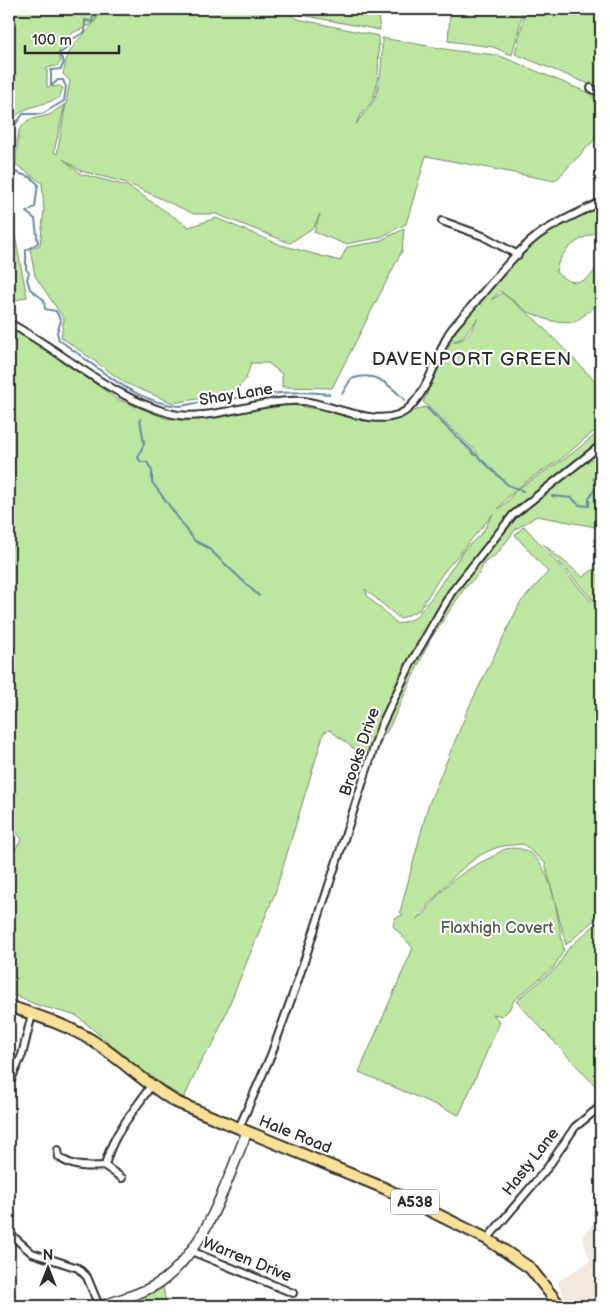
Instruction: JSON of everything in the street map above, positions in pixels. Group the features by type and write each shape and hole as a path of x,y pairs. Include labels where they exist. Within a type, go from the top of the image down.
{"main road":[{"name":"Hale Road","path":"9,1006 56,1022 93,1041 150,1087 176,1102 384,1188 487,1238 530,1268 560,1306"}],"street":[{"path":"591,88 601,94"},
{"name":"Shay Lane","path":"9,323 59,353 115,392 170,414 187,416 214,413 274,401 304,402 368,418 398,414 410,408 423,391 450,331 518,255 543,232 601,202"},
{"path":"442,221 483,236 518,255"},
{"name":"Brooks Drive","path":"243,1130 297,983 381,726 412,661 451,593 513,515 601,445"},
{"path":"9,1084 22,1055 32,1014"},
{"path":"105,1166 108,1150 117,1132 150,1087"},
{"name":"Hasty Lane","path":"487,1238 548,1167 575,1127 601,1106"},
{"path":"9,1233 32,1253 78,1268 87,1276 101,1306 165,1279 191,1252 216,1207 243,1130"},
{"path":"58,1150 59,1157 74,1165 84,1168 105,1166 122,1178"},
{"name":"Warren Drive","path":"191,1252 293,1293"}],"shaded area":[{"path":"601,1214 601,1306 569,1306 557,1282 590,1261 582,1237"}],"green space":[{"path":"9,9 97,9 94,21 91,24 72,33 68,37 58,54 61,62 56,66 47,68 47,87 60,86 63,88 59,98 25,110 9,126"},
{"path":"100,9 283,9 298,19 378,36 378,70 374,95 356,124 371,105 376,95 381,70 382,38 457,51 498,55 591,94 601,107 601,133 555,181 426,156 406,224 379,238 345,244 314,232 320,214 314,227 290,243 216,214 194,214 127,183 81,171 63,159 81,174 128,186 189,227 216,218 281,245 340,261 347,247 377,242 404,229 402,251 332,388 282,387 282,374 268,363 251,363 246,379 233,393 173,403 125,383 61,337 64,319 35,276 30,249 40,245 44,211 42,183 15,164 19,130 28,120 49,115 65,104 54,152 57,154 70,81 63,74 67,59 74,45 95,21"},
{"path":"290,9 377,9 380,30 296,14"},
{"path":"427,9 524,9 512,55 493,47 448,41 450,14"},
{"path":"526,9 601,9 601,89 515,54"},
{"path":"601,202 601,231 572,245 561,257 556,272 567,280 579,282 589,277 598,265 601,265 601,294 591,310 575,322 551,321 528,312 500,291 491,300 502,293 536,320 601,387 601,427 565,456 521,485 513,492 498,509 507,502 516,490 566,458 601,430 601,473 592,479 601,487 601,528 537,516 516,529 497,554 484,563 479,574 464,589 430,640 389,728 384,735 377,736 368,760 330,730 324,732 275,893 212,1047 204,1055 184,1098 152,1079 77,1016 37,1005 9,993 9,859 22,839 9,824 9,327 52,352 115,398 165,418 186,421 272,404 285,404 388,420 425,407 475,456 478,453 423,402 451,342 461,340 465,338 478,318 462,338 455,341 448,336 494,280 543,232","holes":["493,514 482,533 464,550 432,597 415,618 398,624 368,597 365,589 400,619 419,610 443,573"]},
{"path":"9,205 27,297 9,302"},
{"name":"Flaxhigh Covert","path":"524,526 601,612 601,914 566,945 555,902 564,950 554,967 514,1000 509,1010 502,1016 493,1014 500,1022 459,1115 359,1072 413,948 393,926 395,918 403,915 400,912 428,806 469,707 520,603 548,572 515,535","holes":["523,844 545,863 555,901 550,884 534,856 522,849 502,850 459,876 447,886 417,919 464,867 487,852 499,847"]},
{"path":"543,544 583,577 601,564 601,609"},
{"path":"601,919 601,1092 516,1001 557,967 568,949"},
{"path":"163,1286 165,1298 170,1306 141,1306 138,1299"}],"waterway":[{"path":"9,163 14,160 15,139 10,132 23,114 42,114 64,101 66,87 63,80 58,80 51,86 51,70 61,69 64,62 59,54 67,48 71,40 85,32 85,20 92,22 95,9"},
{"path":"9,170 30,177 38,184 35,207 26,212 35,219 38,243 26,250 26,269 29,273 27,279 30,289 44,300 45,309 56,311 61,321 57,332 59,340 115,381 145,397 161,403 178,406 266,394 298,392 329,394"},
{"path":"342,394 351,379 367,376 381,380 405,400"},
{"path":"427,408 508,485 523,491"},
{"path":"140,419 144,443 138,458 141,462 147,462 152,471 152,482 195,541 207,547 259,596"},
{"path":"552,496 572,498 579,505 589,506 589,498 595,489 601,492"}],"district":[{"name":"DAVENPORT GREEN","path":"472,359"}]}
